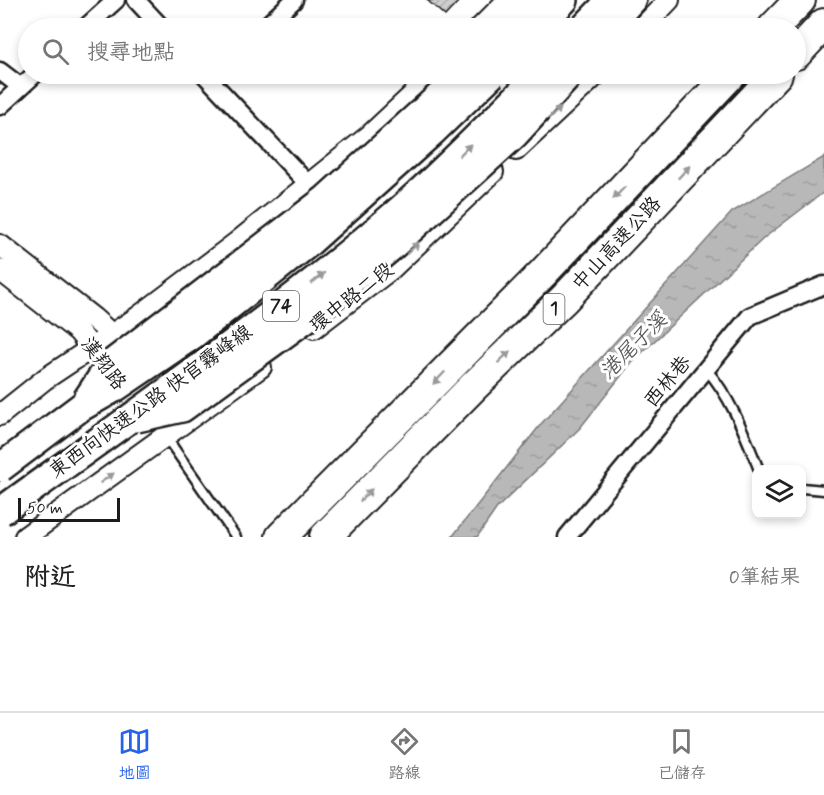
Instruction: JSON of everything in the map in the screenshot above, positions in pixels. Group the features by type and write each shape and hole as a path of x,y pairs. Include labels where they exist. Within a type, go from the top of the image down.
{"highway":[{"path":"518,18 535,0"},
{"path":"545,18 562,0"},
{"path":"594,18 611,0"},
{"path":"81,407 110,364 325,200 453,84"},
{"name":"東西向快速公路 快官霧峰線","path":"0,468 81,407 116,387 194,334 306,245 432,132 481,84"},
{"name":"東西向快速公路 快官霧峰線","path":"0,512 130,393 296,295 391,217 461,154 530,84"},
{"path":"130,393 182,408 309,316 390,248 516,134 561,84"},
{"name":"中山高速公路","path":"281,537 542,274 722,84"},
{"name":"中山高速公路","path":"325,537 472,387 564,299 768,84"}],"street":[{"path":"96,18 116,0"},
{"path":"136,0 153,18"},
{"path":"275,18 294,0"},
{"path":"490,18 508,0"},
{"path":"561,18 579,0"},
{"path":"620,18 636,0"},
{"path":"652,18 669,0"},
{"path":"0,71 21,87"},
{"path":"0,106 24,84"},
{"path":"217,84 309,184"},
{"path":"0,415 45,380 138,317 227,249 370,135 424,84"},
{"path":"0,483 130,393 168,355 363,201 481,84"},
{"path":"0,495 337,232 497,84"},
{"name":"環中路二段","path":"25,537 300,339 391,269 586,84"},
{"name":"漢翔路","path":"0,245 111,334 130,393"},
{"name":"漢翔路","path":"0,270 78,331 165,437"},
{"name":"西林巷","path":"567,537 750,316 824,285"}],"lane":[{"path":"706,369 719,384 749,443 757,465"},
{"path":"165,437 236,537"},
{"path":"806,488 824,490"}],"water":[{"name":"港尾子溪","path":"824,157 824,192 764,238 632,362 580,428 497,508 477,537 452,537 541,424 732,212"}],"building":[{"path":"427,0 460,0 445,16"}]}
